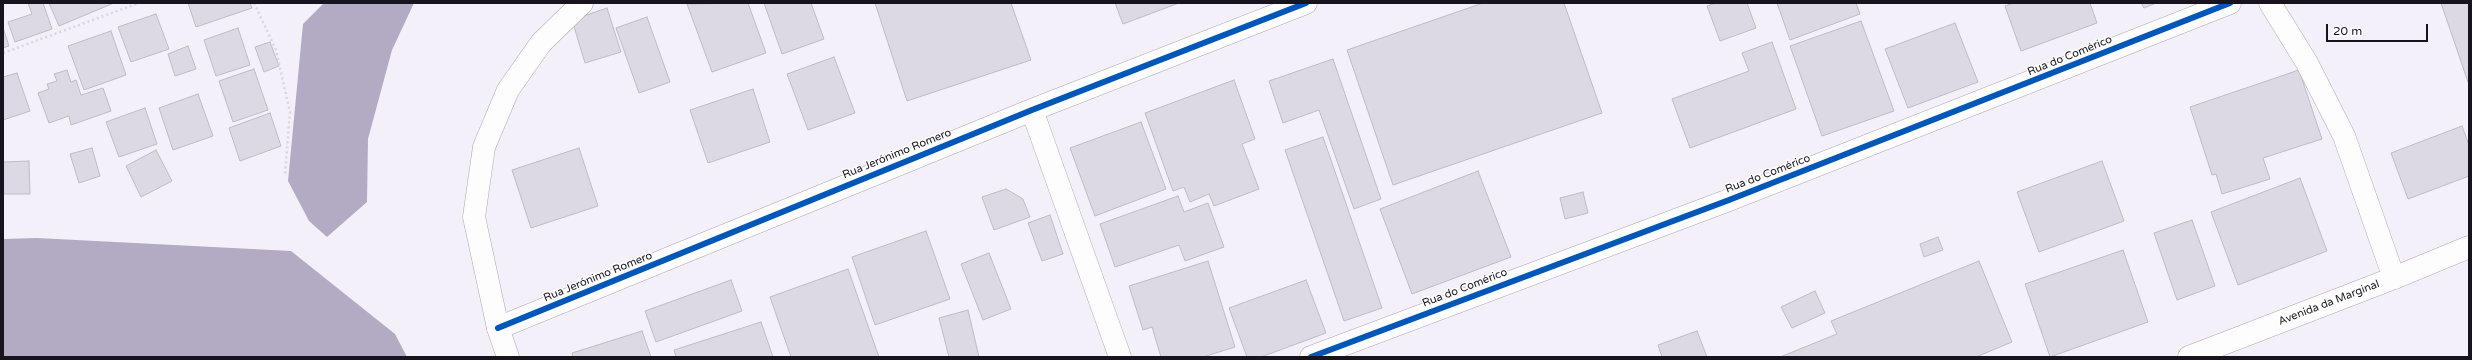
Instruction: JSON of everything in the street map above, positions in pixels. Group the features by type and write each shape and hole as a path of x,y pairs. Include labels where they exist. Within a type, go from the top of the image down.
{"street":[{"path":"508,357 498,328 474,217 484,147 508,90 542,43 582,3"},
{"name":"Rua Jerónimo Romero","path":"498,328 1032,110 1306,3"},
{"name":"Rua do Comérico","path":"1311,357 1736,197 2230,3"},
{"path":"2270,3 2307,63 2344,136 2394,278"},
{"path":"1032,110 1120,357"},
{"name":"Avenida da Marginal","path":"2189,357 2394,278 2469,247"}],"path":[{"path":"3,54 139,3"},
{"path":"254,3 276,50 290,112 285,175"}],"shaded area":[{"path":"324,3 414,3 392,50 368,139 367,202 327,237 309,221 288,181 303,24"},
{"path":"37,238 291,251 395,334 407,357 3,357 3,239"}],"building":[{"path":"28,3 43,3 52,29 15,42 8,22 32,14"},
{"path":"49,3 114,3 59,26"},
{"path":"188,3 250,3 252,8 196,27"},
{"path":"748,3 766,53 712,72 687,4"},
{"path":"764,3 811,3 824,39 782,54"},
{"path":"875,3 1011,3 1031,60 907,101"},
{"path":"1115,3 1179,3 1123,24"},
{"path":"1483,3 1564,3 1602,113 1393,185 1347,50"},
{"path":"1716,3 1747,3 1756,28 1720,41 1707,6"},
{"path":"1777,3 1856,3 1860,14 1790,40"},
{"path":"2014,3 2090,3 2097,23 2021,51 2005,6"},
{"path":"2141,3 2156,3 2144,8"},
{"path":"2441,3 2469,3 2469,85"},
{"path":"607,8 621,52 585,63 572,20"},
{"path":"156,14 169,49 131,62 118,27"},
{"path":"647,17 670,82 639,93 616,28"},
{"path":"1861,21 1894,111 1822,136 1790,46"},
{"path":"1955,23 1978,82 1908,108 1885,49"},
{"path":"3,28 9,46 3,48"},
{"path":"238,28 250,65 216,76 204,40"},
{"path":"111,31 126,75 84,90 68,46"},
{"path":"270,42 279,66 264,72 255,47"},
{"path":"1772,42 1796,109 1690,148 1672,99 1749,71 1742,53"},
{"path":"188,46 196,69 175,76 168,54"},
{"path":"834,57 855,113 808,130 787,74"},
{"path":"1333,59 1381,199 1354,209 1319,110 1283,123 1269,81"},
{"path":"254,69 268,110 233,122 219,81"},
{"path":"67,70 71,82 76,80 81,95 103,88 111,111 71,125 69,116 49,123 38,93 49,89 47,84 57,81 54,74"},
{"path":"2299,70 2322,139 2263,158 2270,179 2222,194 2216,174 2212,175 2190,107"},
{"path":"17,73 30,111 3,120 3,77"},
{"path":"1234,80 1255,139 1242,144 1259,189 1214,206 1209,194 1190,202 1184,187 1173,191 1145,113"},
{"path":"753,89 770,142 708,163 690,110"},
{"path":"198,94 213,136 173,150 159,108"},
{"path":"145,108 157,144 119,157 106,122"},
{"path":"270,113 281,146 240,161 229,128"},
{"path":"1141,122 1166,189 1095,216 1070,148"},
{"path":"2462,126 2469,145 2469,176 2408,199 2391,153"},
{"path":"1323,137 1382,308 1344,321 1285,150"},
{"path":"92,148 100,176 79,183 70,154"},
{"path":"579,148 598,206 531,228 512,170"},
{"path":"156,150 172,181 141,197 126,166"},
{"path":"29,161 30,194 3,194 3,162"},
{"path":"2102,161 2124,221 2039,252 2017,192"},
{"path":"1478,171 1511,257 1412,294 1380,209"},
{"path":"2300,178 2327,251 2238,285 2211,212"},
{"path":"1006,189 1023,199 1030,217 994,230 982,197"},
{"path":"1583,192 1588,213 1565,219 1560,198"},
{"path":"1178,196 1184,212 1208,203 1224,247 1185,261 1179,245 1115,267 1100,224"},
{"path":"1050,215 1063,254 1042,261 1028,223"},
{"path":"2192,220 2215,286 2177,300 2154,233"},
{"path":"926,231 950,299 875,325 852,257"},
{"path":"1938,237 1943,250 1924,257 1920,244"},
{"path":"2123,250 2148,322 2050,357 2025,284"},
{"path":"989,253 1011,309 983,320 961,264"},
{"path":"1208,261 1235,347 1203,357 1161,357 1152,327 1143,330 1129,286"},
{"path":"1979,261 2012,342 1976,357 1780,357 1837,334 1831,321"},
{"path":"848,269 879,357 791,357 770,297"},
{"path":"731,280 742,311 656,342 645,311"},
{"path":"1306,280 1326,333 1261,357 1247,357 1229,308"},
{"path":"1815,291 1825,313 1792,328 1781,307"},
{"path":"968,310 979,357 949,357 939,318"},
{"path":"761,322 773,357 676,357 674,350"},
{"path":"642,331 651,357 573,357 572,353"},
{"path":"1697,331 1707,357 1662,357 1658,345"}],"cycle path":[{"path":"498,328 1032,110 1306,3"},
{"path":"1311,357 1729,200 2230,3"}]}
